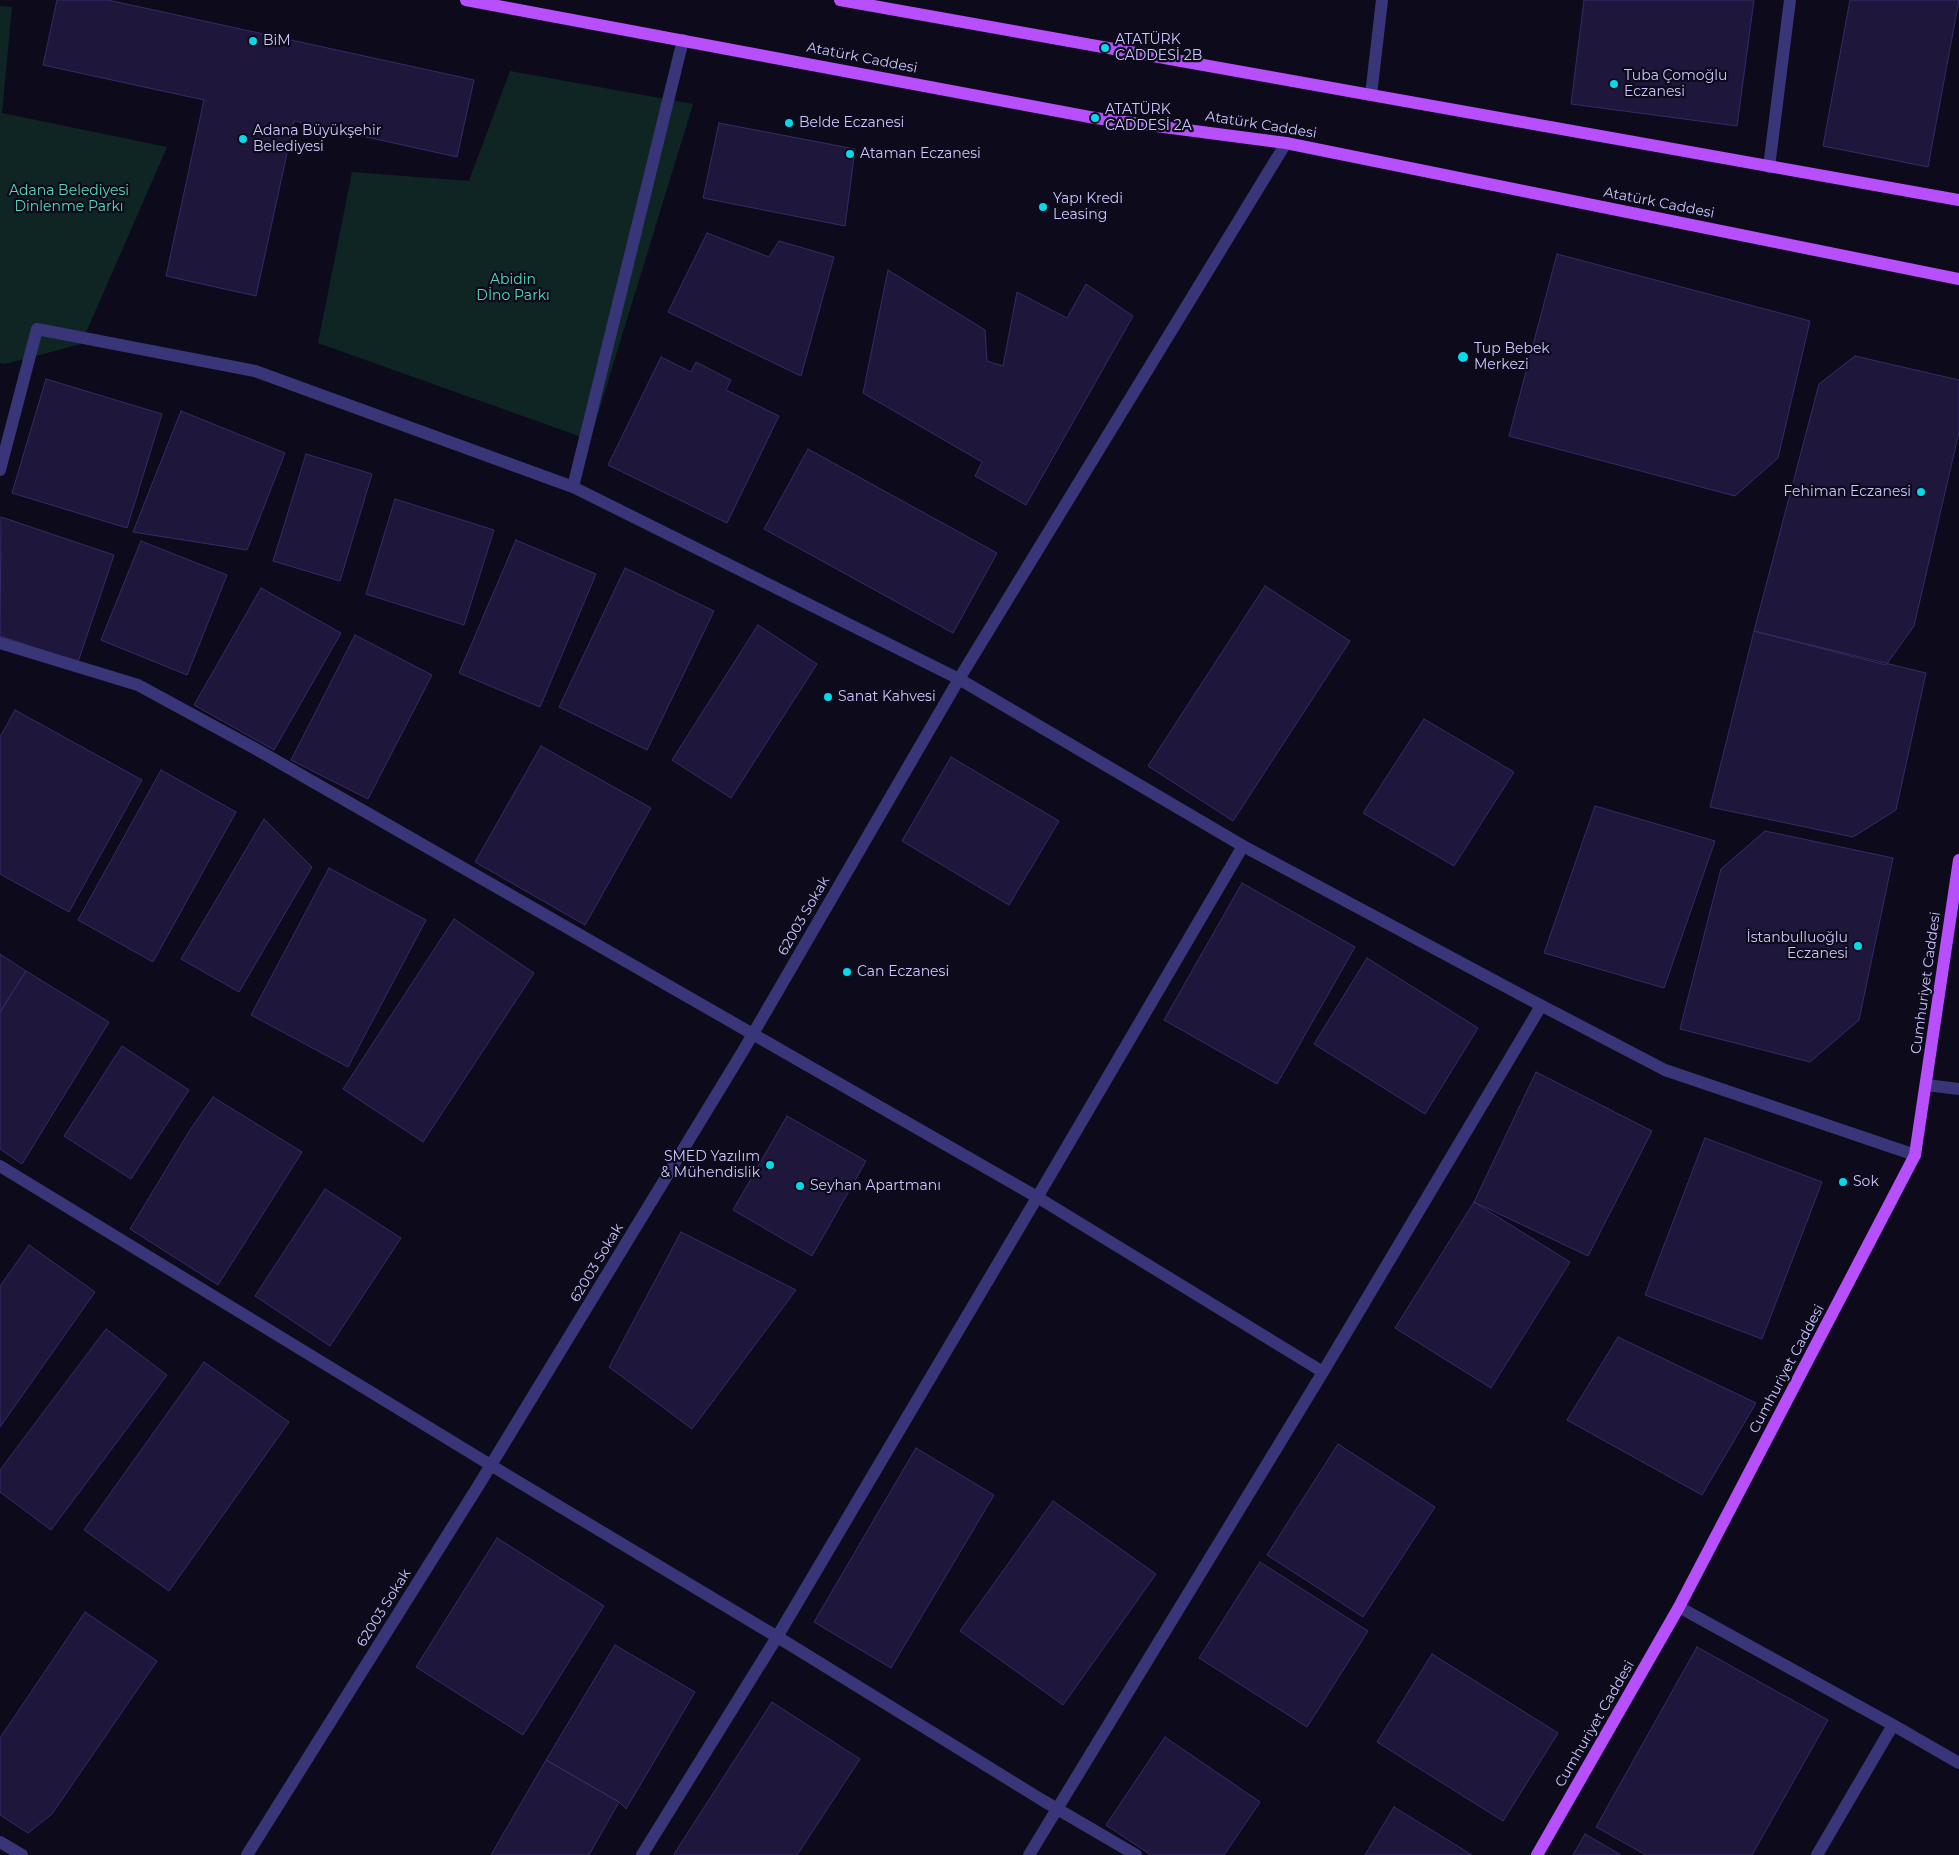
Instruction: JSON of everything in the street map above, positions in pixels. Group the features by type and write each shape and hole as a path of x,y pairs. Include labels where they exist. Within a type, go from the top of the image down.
{"main road":[{"name":"Atatürk Caddesi","path":"466,0 1095,118 1286,142 1959,279"},
{"path":"840,0 1959,200"},
{"name":"Cumhuriyet Caddesi","path":"1537,1855 1679,1607 1915,1155 1959,860"}],"street":[{"path":"1371,95 1382,0"},
{"path":"1769,166 1790,0"},
{"path":"572,487 683,40"},
{"name":"62003 Sokak","path":"247,1855 491,1465 754,1034 959,679 1286,142"},
{"path":"0,470 37,329 254,371 572,487 959,679 1242,846 1665,1070 1915,1155"},
{"path":"0,643 138,685 254,748 1037,1198 1323,1372"},
{"path":"642,1855 777,1636 1037,1198 1242,846"},
{"path":"1029,1855 1323,1372 1541,1006"},
{"path":"1926,1085 1959,1089"},
{"path":"0,1166 491,1465 777,1636 1057,1809 1136,1855"},
{"path":"1679,1607 1893,1724 1959,1763"},
{"path":"1817,1855 1893,1724"},
{"path":"0,1842 22,1855"}],"green space":[{"name":"Adana Belediyesi Dinlenme Parkı","path":"0,6 12,7 2,113 167,147 81,344 5,364 0,363"},
{"name":"Abidin Dİno Parkı","path":"510,71 693,104 590,440 318,343 352,172 469,181"}],"building":[{"name":"Adana Büyükşehir Belediyesi","path":"57,0 108,0 474,80 457,157 294,121 256,296 166,276 204,100 43,65"},
{"path":"1584,0 1754,0 1737,126 1571,104"},
{"path":"1850,0 1959,0 1928,167 1823,146"},
{"path":"719,123 855,149 845,226 703,198"},
{"path":"707,233 769,257 779,241 834,257 801,376 668,312"},
{"path":"1557,254 1810,321 1778,458 1735,496 1509,436"},
{"path":"888,270 985,330 987,361 1003,366 1017,292 1067,318 1086,284 1133,316 1026,505 975,476 982,462 863,393"},
{"path":"1855,356 1959,380 1959,432 1914,626 1886,665 1754,631 1819,384"},
{"path":"661,357 691,372 696,362 731,380 726,390 779,416 727,523 608,465"},
{"path":"46,379 162,414 127,528 12,493"},
{"path":"181,411 285,453 247,550 133,532"},
{"path":"808,449 997,553 953,633 764,529"},
{"path":"306,454 372,474 340,581 273,561"},
{"path":"395,499 494,530 464,625 366,594"},
{"path":"1,517 114,555 78,662 0,636"},
{"path":"516,540 596,574 540,707 459,673"},
{"path":"141,541 227,575 187,675 101,640"},
{"path":"625,568 714,611 647,750 559,707"},
{"path":"1265,586 1350,641 1233,821 1148,766"},
{"path":"261,588 341,633 274,750 194,705"},
{"path":"758,625 817,664 731,798 672,760"},
{"path":"1754,631 1926,673 1896,810 1853,837 1710,807"},
{"path":"355,635 432,675 368,799 291,760"},
{"path":"15,710 142,780 69,912 0,874 0,737"},
{"path":"1424,719 1514,772 1454,866 1363,813"},
{"path":"541,746 651,808 585,925 475,862"},
{"path":"951,757 1059,821 1009,905 902,841"},
{"path":"161,770 236,812 153,962 78,920"},
{"path":"1595,806 1715,841 1664,988 1544,953"},
{"path":"264,819 312,867 239,992 181,959"},
{"path":"1765,831 1893,858 1859,1020 1810,1062 1680,1029 1721,869"},
{"path":"329,868 426,920 348,1067 251,1015"},
{"path":"1242,883 1355,947 1277,1084 1164,1020"},
{"path":"454,919 534,973 423,1142 343,1089"},
{"path":"0,954 26,971 0,1012"},
{"path":"1367,958 1478,1028 1425,1114 1314,1044"},
{"path":"26,971 109,1022 22,1164 0,1149 0,1012"},
{"path":"122,1046 189,1090 131,1179 64,1136"},
{"path":"1536,1072 1652,1131 1588,1256 1474,1202"},
{"path":"213,1097 302,1152 218,1285 130,1229 190,1130"},
{"name":"Seyhan Apartmanı","path":"787,1116 866,1161 812,1256 733,1210"},
{"path":"1705,1138 1822,1182 1762,1339 1645,1295"},
{"path":"325,1189 401,1238 330,1346 255,1296"},
{"path":"1474,1202 1570,1262 1491,1388 1395,1328"},
{"path":"681,1232 796,1290 692,1429 609,1367"},
{"path":"29,1245 95,1292 0,1427 0,1286"},
{"path":"106,1329 167,1375 51,1530 0,1492 0,1470"},
{"path":"1618,1337 1756,1403 1702,1495 1567,1420"},
{"path":"204,1362 289,1422 169,1591 84,1530"},
{"path":"1338,1444 1435,1507 1363,1617 1267,1555"},
{"path":"916,1448 994,1495 891,1668 814,1622"},
{"path":"1053,1501 1156,1574 1063,1705 960,1631"},
{"path":"497,1538 604,1606 523,1735 416,1667"},
{"path":"1260,1562 1368,1631 1307,1727 1199,1658"},
{"path":"85,1612 157,1661 52,1814 28,1833 0,1815 0,1738"},
{"path":"615,1645 695,1692 626,1809 619,1802 546,1760"},
{"path":"1697,1647 1828,1720 1752,1855 1646,1855 1596,1827"},
{"path":"1432,1654 1558,1733 1503,1821 1377,1742"},
{"path":"772,1702 860,1759 797,1855 675,1855 674,1854"},
{"path":"1165,1737 1260,1802 1224,1855 1151,1855 1106,1825"},
{"path":"546,1760 619,1802 589,1855 491,1855"},
{"path":"1394,1807 1472,1855 1365,1855"},
{"path":"1585,1834 1621,1855 1573,1855"}],"place":[{"name":"BiM","path":"253,41"},
{"name":"ATATÜRK CADDESİ 2B","path":"1105,48"},
{"name":"Tuba Çomoğlu Eczanesi","path":"1614,84"},
{"name":"ATATÜRK CADDESİ 2A","path":"1095,118"},
{"name":"Belde Eczanesi","path":"789,123"},
{"name":"Adana Büyükşehir Belediyesi","path":"243,139"},
{"name":"Ataman Eczanesi","path":"850,154"},
{"name":"Yapı Kredi Leasing","path":"1043,207"},
{"name":"Tup Bebek Merkezi","path":"1463,357"},
{"name":"Fehiman Eczanesi","path":"1921,492"},
{"name":"Sanat Kahvesi","path":"828,697"},
{"name":"İstanbulluoğlu Eczanesi","path":"1858,946"},
{"name":"Can Eczanesi","path":"847,972"},
{"name":"SMED Yazılım & Mühendislik","path":"770,1165"},
{"name":"Sok","path":"1843,1182"},
{"name":"Seyhan Apartmanı","path":"800,1186"}]}
